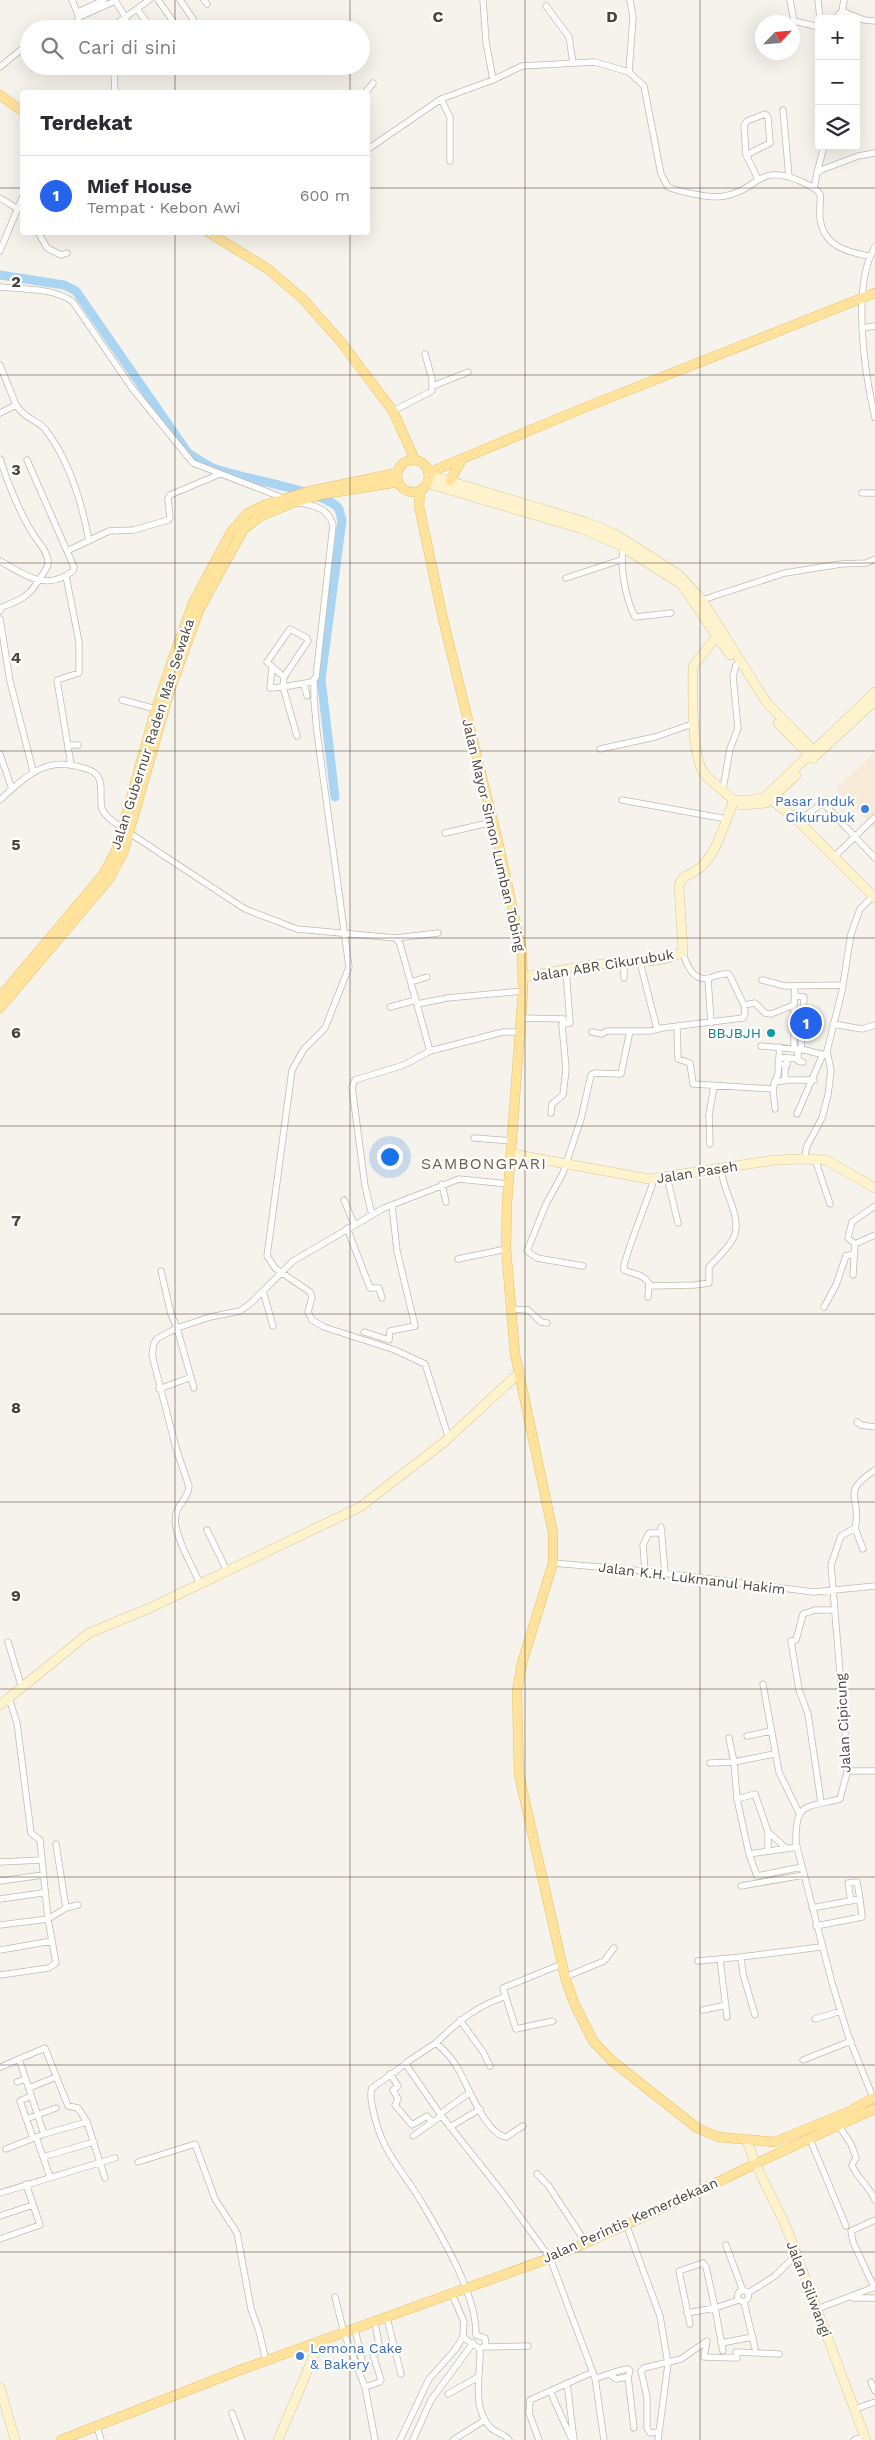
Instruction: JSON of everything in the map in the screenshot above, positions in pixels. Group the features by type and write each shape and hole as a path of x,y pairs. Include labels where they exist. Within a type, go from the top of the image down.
{"main road":[{"path":"0,94 20,109"},
{"path":"213,235 268,269 292,288 341,342 393,411 404,437 428,477"},
{"path":"398,477 408,491 420,490 428,477 444,466 462,461 586,407 875,293"},
{"path":"398,477 402,464 404,437"},
{"path":"450,481 462,461"},
{"path":"402,464 419,462 444,466"},
{"path":"309,495 398,477"},
{"path":"309,495 324,494 333,489"},
{"name":"Jalan Mayor Simon Lumban Tobing","path":"420,490 419,506 442,619 522,951 524,977 506,1249 519,1373 553,1533 553,1563 522,1663 517,1692 519,1776 565,1977 585,2029 611,2060 697,2128 718,2137 775,2142"},
{"name":"Jalan Mayor Simon Lumban Tobing","path":"408,491 419,506"},
{"name":"Jalan Gubernur Raden Mas Sewaka","path":"0,997 109,879 123,853 124,830 152,735 156,709 193,603 231,532 247,514 290,499 309,495"},
{"path":"152,735 199,610 237,538 250,523 290,499"},
{"name":"Jalan Gubernur Raden Mas Sewaka","path":"0,1008 71,918"},
{"path":"780,2153 775,2142 848,2112 874,2099"},
{"name":"Jalan Perintis Kemerdekaan","path":"344,2333 550,2258 586,2243 875,2109"},
{"path":"61,2440 344,2333"}],"street":[{"path":"72,0 79,14 78,20"},
{"path":"79,14 104,0"},
{"path":"79,14 116,2 125,19 149,0"},
{"path":"158,0 172,20"},
{"path":"180,0 193,19"},
{"path":"483,0 486,42 493,80"},
{"path":"629,72 633,17 630,0"},
{"path":"790,0 794,21 815,26"},
{"path":"818,0 820,15"},
{"path":"838,15 842,11 844,0"},
{"path":"546,6 569,37 573,63"},
{"path":"137,9 145,20"},
{"path":"842,11 864,20 875,21"},
{"path":"0,67 20,50"},
{"path":"370,148 441,99 493,80 526,64 595,62 629,72 644,86 662,174 668,187 684,192 720,196 734,193 758,179 775,174 789,177 814,188 820,194 822,226 834,246 843,251 869,256"},
{"path":"114,75 115,90"},
{"path":"368,90 373,83"},
{"path":"441,99 450,118 450,161"},
{"path":"783,110 789,177"},
{"path":"746,155 770,143 768,117 765,114 747,121 744,125 746,155 758,179"},
{"path":"814,188 823,150"},
{"path":"817,173 830,165 875,153"},
{"path":"0,198 19,211 0,251"},
{"path":"40,235 51,251 61,255 67,253"},
{"path":"875,247 869,256 863,298 863,328 869,393 875,418"},
{"path":"0,287 62,296 73,302 132,388 157,416 186,455 202,468 248,482 307,504 325,511 330,516 332,525 322,633 314,681 314,700 344,933 349,955 349,968 325,1028 304,1049 292,1070 267,1256 271,1265 310,1292 312,1296 308,1312 312,1320 324,1327 389,1340 390,1331 415,1326 397,1251 392,1204"},
{"path":"863,328 875,326"},
{"path":"393,411 426,396 432,391 433,386 425,354"},
{"path":"0,365 16,405 26,418 42,426 52,440 78,495 89,540"},
{"path":"433,386 468,372"},
{"path":"0,413 16,405"},
{"path":"0,459 10,488 25,521 47,558 47,567 28,596 2,607 0,611"},
{"path":"0,561 38,582 66,576 73,571 74,567 68,551 27,460"},
{"path":"68,551 109,531 134,530 168,520 170,518 168,498 170,495 220,474"},
{"path":"428,477 450,481 584,526 687,581 702,600 735,660 733,676 738,728 730,749 723,789"},
{"path":"428,477 615,534 681,584 767,703 813,754"},
{"path":"862,493 875,493"},
{"path":"623,547 621,560 634,617 671,613"},
{"path":"702,600 785,573 842,564 866,563 875,559"},
{"path":"566,578 621,560"},
{"path":"66,576 79,648 78,674 57,680 71,765"},
{"path":"0,619 10,681 33,771"},
{"path":"284,677 268,662 290,628 307,638 308,641 284,677 283,687 297,736"},
{"path":"717,636 693,666 697,755 703,772 723,789 733,802 760,805 772,800 813,754 875,692"},
{"path":"272,667 270,688 314,681"},
{"path":"304,684 307,696"},
{"path":"122,700 156,709"},
{"path":"733,802 766,797 875,701"},
{"path":"600,748 655,737 695,723"},
{"path":"69,745 78,745"},
{"path":"0,754 12,789"},
{"path":"0,800 33,771 51,764 86,768 96,774 100,782 102,808 105,814 124,830 245,909 297,929 396,938 438,934"},
{"path":"622,800 651,807 727,819"},
{"path":"772,800 798,821 835,856 874,897 855,918 826,1055 797,1114"},
{"name":"Jalan ABR Cikurubuk","path":"524,977 594,964 640,962 670,957 683,952 679,886 681,879 704,864 714,849 733,802"},
{"path":"798,821 823,803 875,858"},
{"path":"835,856 874,818"},
{"path":"445,833 492,822"},
{"path":"396,938 400,944 430,1051"},
{"path":"592,1032 602,1034 607,1031 652,1031 743,1018 745,1014 744,1005 728,973 708,979 698,977 687,966 683,952"},
{"path":"624,962 624,978"},
{"path":"640,962 657,1029"},
{"path":"564,1024 570,1023 566,970"},
{"path":"411,982 427,977"},
{"path":"708,979 711,1023"},
{"path":"762,980 785,986 842,985"},
{"path":"779,1057 800,1060 794,1005 795,986"},
{"path":"390,1007 445,998 523,991"},
{"path":"794,996 804,997 798,1049"},
{"path":"744,1005 755,1003 760,1010 768,1014 794,1005"},
{"path":"521,1018 563,1018 566,1069 563,1095 552,1104 551,1113"},
{"path":"833,1024 862,1029 875,1025"},
{"path":"677,1026 678,1059 690,1063 692,1083 714,1086 774,1086 785,1080 814,1080"},
{"path":"583,1266 537,1258 527,1253 546,1204 566,1163 581,1119 591,1075 595,1073 621,1074 630,1031"},
{"path":"372,1215 352,1087 355,1080 404,1066 430,1051 503,1032 520,1032"},
{"path":"761,1046 798,1049 826,1055"},
{"path":"780,1047 779,1057 785,1080"},
{"path":"804,1159 807,1146 822,1118 828,1094 831,1071 826,1055"},
{"path":"776,1109 774,1086 782,1065 787,1058"},
{"path":"710,1144 710,1116 714,1086"},
{"path":"474,1138 513,1141"},
{"name":"Jalan Paseh","path":"513,1154 654,1179 722,1168 804,1159 826,1160 875,1188"},
{"path":"815,1159 830,1204"},
{"path":"649,1286 695,1286 709,1283 709,1267 728,1249 736,1232 732,1203 723,1182 722,1168"},
{"path":"667,1177 678,1223"},
{"path":"200,1584 175,1528 175,1516 189,1491 189,1486 159,1389 152,1348 158,1338 177,1328 210,1317 240,1311 293,1261 347,1228 392,1204 459,1179 509,1184"},
{"path":"648,1297 649,1286 644,1277 624,1270 624,1265 635,1230 645,1212 654,1179"},
{"path":"442,1184 446,1202"},
{"path":"344,1200 354,1224"},
{"path":"853,1275 854,1244 848,1238 852,1222 875,1206"},
{"path":"347,1228 369,1287 370,1289 379,1288 382,1298"},
{"path":"854,1244 875,1235"},
{"path":"458,1259 506,1249"},
{"path":"824,1307 836,1285 846,1256 854,1254"},
{"path":"161,1271 189,1378 194,1388"},
{"path":"263,1291 273,1326"},
{"path":"511,1309 528,1310 541,1322 547,1323"},
{"path":"364,1332 425,1364 449,1438"},
{"path":"0,1705 89,1633 200,1584 360,1507 449,1438 519,1373"},
{"path":"159,1389 189,1378"},
{"path":"857,1422 861,1425 875,1427"},
{"path":"863,1549 855,1528 856,1511 853,1493 860,1480 875,1470"},
{"name":"Jalan Cipicung","path":"799,1813 811,1805 841,1798 847,1771 830,1573 834,1553 841,1536 855,1528"},
{"path":"207,1530 227,1571"},
{"path":"645,1571 643,1544 650,1533 661,1530 665,1574"},
{"name":"Jalan K.H. Lukmanul Hakim","path":"553,1563 645,1571 814,1592 875,1586"},
{"path":"821,1802 808,1714 799,1690 791,1642 796,1640 803,1614 812,1611 834,1610"},
{"path":"8,1642 22,1688"},
{"path":"763,1684 774,1754 789,1796 799,1813 796,1826 797,1846 816,1926 851,2041 874,2099"},
{"path":"0,1976 54,1966 56,1963 48,1919 40,1838 31,1833 17,1722 9,1698"},
{"path":"747,1736 771,1731"},
{"path":"729,1738 734,1762 737,1799 749,1854 756,1876 802,1868"},
{"path":"710,1763 734,1762 774,1754"},
{"path":"847,1771 875,1771"},
{"path":"737,1799 755,1794 768,1832 768,1850"},
{"path":"768,1832 786,1848"},
{"path":"56,1844 66,1908"},
{"path":"749,1854 797,1846"},
{"path":"0,1862 42,1860"},
{"path":"740,1886 804,1874"},
{"path":"0,1881 44,1875"},
{"path":"816,1926 862,1917 857,1882 848,1883 851,1901"},
{"path":"0,1899 45,1894"},
{"path":"812,1908 860,1899"},
{"path":"0,1926 48,1919 66,1908 78,1905"},
{"path":"0,1950 52,1941"},
{"path":"698,1961 822,1947"},
{"path":"565,1977 604,1961 614,1948"},
{"path":"741,1956 743,1974 755,2015"},
{"path":"720,1959 727,2017"},
{"path":"553,2022 517,2029 514,2026 504,1997 504,1986 562,1964"},
{"path":"504,1997 486,2004 460,2020 436,2043 390,2074 372,2088 371,2092 382,2142 433,2221 476,2317 476,2335 485,2338 478,2376 479,2394 485,2420 494,2430 502,2433 509,2440"},
{"path":"703,2010 726,2005"},
{"path":"815,2019 841,2011"},
{"path":"460,2020 483,2052 490,2066"},
{"path":"804,2060 851,2041"},
{"path":"436,2043 457,2067 469,2094 489,2124 503,2137 523,2126"},
{"path":"1,2067 45,2048 68,2106 78,2108 86,2122 105,2178"},
{"path":"19,2059 44,2134"},
{"path":"407,2063 440,2115 520,2215 550,2258 594,2375 604,2440"},
{"path":"390,2074 398,2086 393,2090 398,2099 395,2106 406,2119 412,2125 428,2116 432,2122"},
{"path":"28,2088 56,2077"},
{"path":"18,2082 26,2079"},
{"path":"413,2136 469,2094"},
{"path":"31,2096 20,2101 50,2177"},
{"path":"26,2119 56,2108"},
{"path":"450,2127 480,2109"},
{"path":"6,2149 35,2137 86,2122"},
{"path":"839,2126 851,2144 856,2158 852,2165 853,2169 860,2175 875,2200"},
{"path":"810,2139 846,2226"},
{"name":"Jalan Siliwangi","path":"747,2141 755,2163 785,2224 865,2438"},
{"path":"43,2157 94,2142"},
{"path":"138,2162 195,2144 215,2199 237,2233 251,2309 260,2332 266,2361"},
{"path":"0,2193 115,2158"},
{"path":"537,2174 548,2186 586,2243"},
{"path":"0,2239 40,2225 26,2184"},
{"path":"0,2216 33,2205"},
{"path":"817,2309 851,2298 874,2287 853,2242 851,2231 875,2220"},
{"path":"626,2224 660,2316 668,2364 657,2432 658,2440"},
{"path":"687,2313 749,2299 726,2245"},
{"path":"755,2348 738,2294 775,2276 796,2255"},
{"path":"690,2324 679,2271 703,2263 706,2267 723,2351"},
{"path":"413,2440 431,2400 468,2340 464,2322 452,2294"},
{"path":"334,2297 344,2333 365,2387 375,2440"},
{"path":"851,2298 875,2298"},
{"path":"387,2318 401,2374"},
{"path":"365,2387 381,2380 373,2355 380,2350 375,2323"},
{"path":"355,2329 363,2364 359,2371"},
{"path":"721,2343 752,2337"},
{"path":"468,2340 482,2347 528,2346"},
{"path":"400,2440 429,2379 455,2350 468,2340"},
{"path":"278,2440 320,2341"},
{"path":"657,2432 650,2432 647,2428 647,2397 642,2371 648,2367 668,2364 681,2359 706,2341 704,2357 737,2358 736,2352 779,2354"},
{"path":"539,2440 530,2413 529,2403 533,2398 567,2383 594,2375 612,2375 619,2370 628,2369 630,2371 628,2377 634,2428"},
{"path":"448,2394 478,2376"},
{"path":"872,2382 875,2391"},
{"path":"567,2383 573,2440"},
{"path":"0,2387 15,2440"},
{"path":"550,2391 573,2440"},
{"path":"855,2409 875,2402"},
{"path":"232,2413 242,2440"},
{"path":"453,2440 485,2420"},
{"path":"97,2426 101,2440"},
{"path":"854,2440 865,2438"}],"shaded area":[{"name":"Pasar Induk Cikurubuk","path":"875,752 875,829 836,789"}],"waterway":[{"path":"0,275 64,285 76,291 188,453 211,467 299,490 331,502 339,509 342,520 321,679 335,797"}],"place":[{"name":"Pasar Induk Cikurubuk","path":"865,809"},
{"name":"Mief House","path":"806,1023"},
{"name":"BBJBJH","path":"771,1033"},
{"name":"Lemona Cake & Bakery","path":"300,2356"}],"district":[{"name":"SAMBONGPARI","path":"484,1163"}]}
